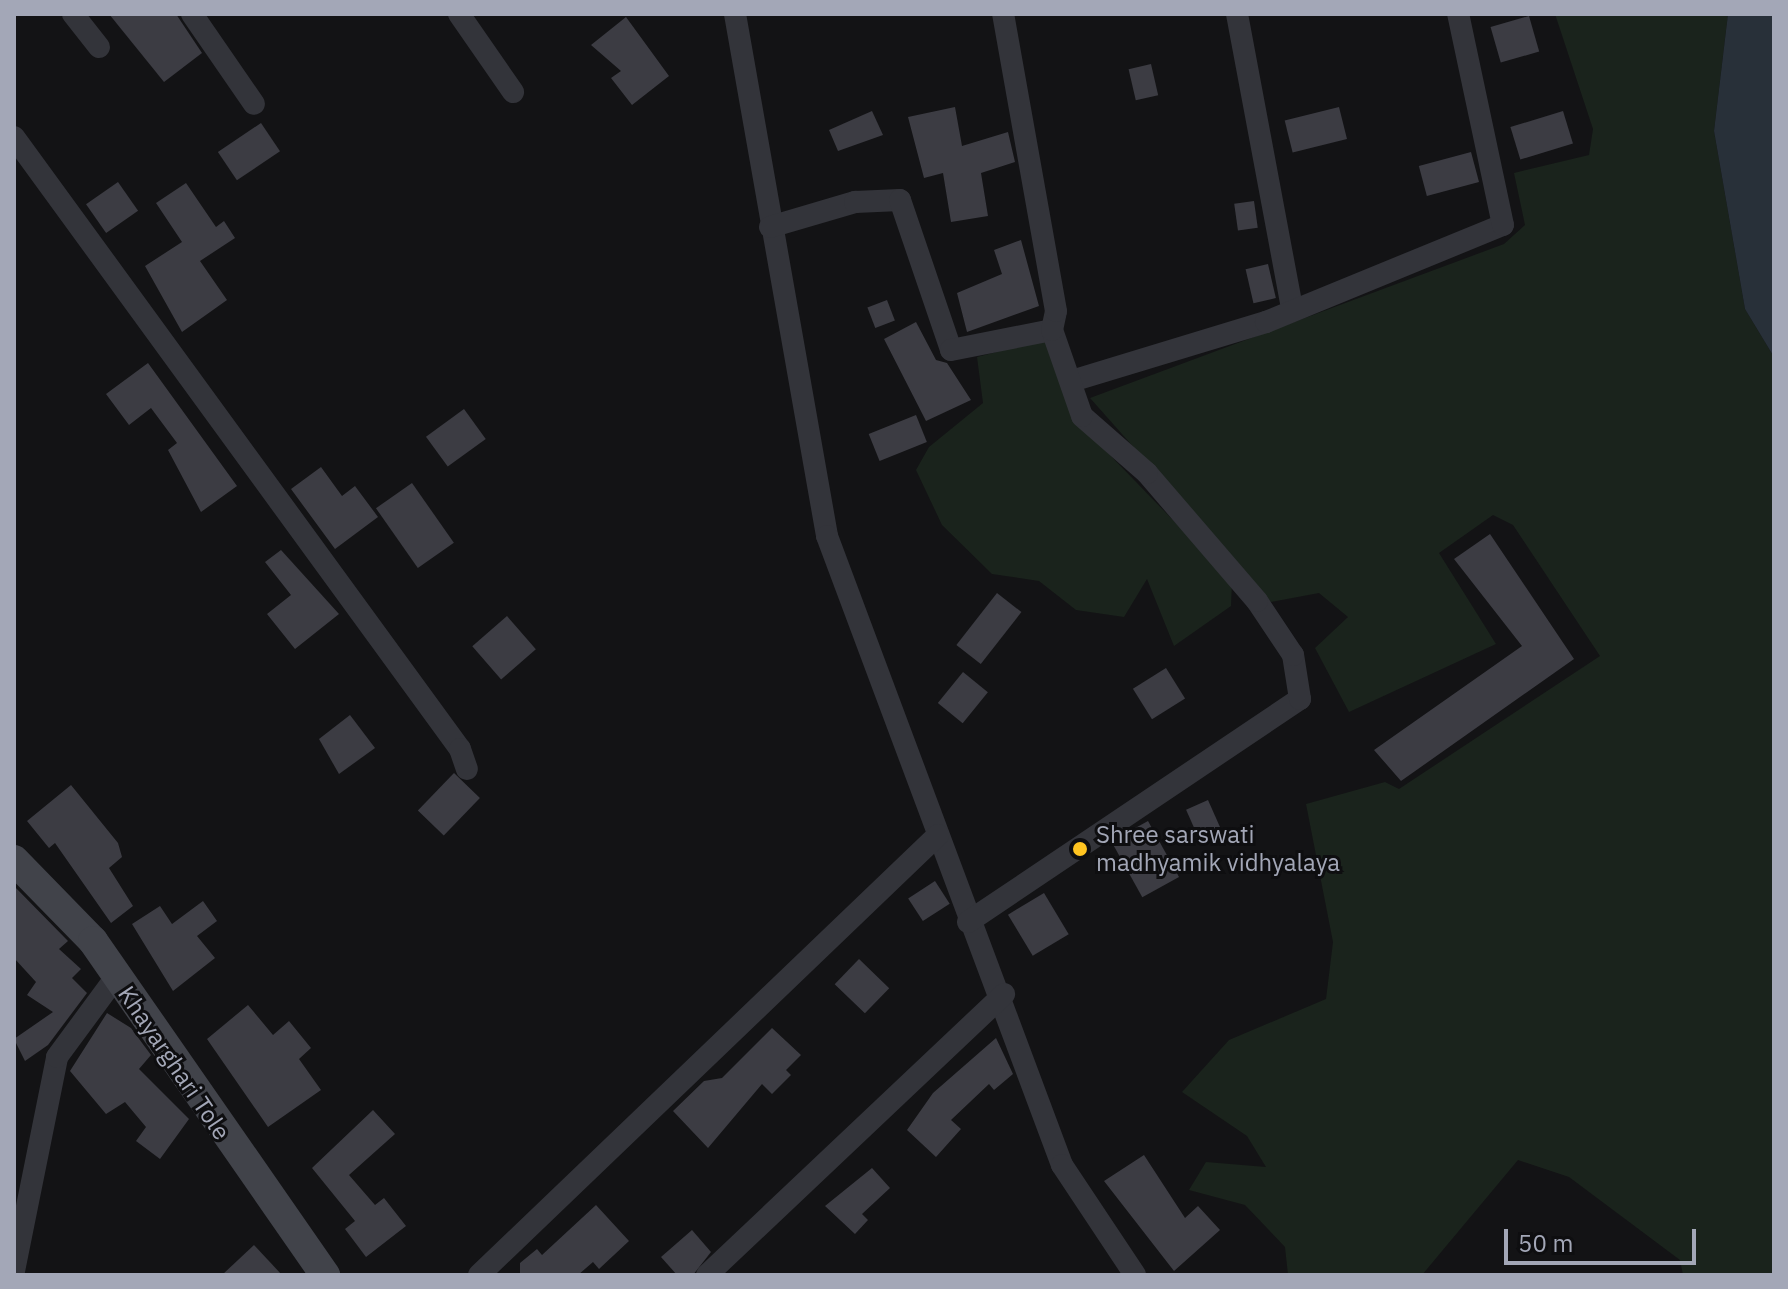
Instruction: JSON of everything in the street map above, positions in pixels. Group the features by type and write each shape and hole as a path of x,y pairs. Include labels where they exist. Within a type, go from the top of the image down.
{"street":[{"path":"73,14 99,47"},
{"path":"192,14 254,104"},
{"path":"459,14 513,92"},
{"path":"735,14 770,227 827,536 968,922 1004,994 1062,1165 1132,1274"},
{"path":"968,922 1300,699 1293,655 1257,601 1147,473 1082,416 1075,380 1052,330 1056,311 1003,14"},
{"path":"1237,14 1292,308"},
{"path":"1075,380 1266,322 1292,308 1503,225 1458,14"},
{"path":"14,137 460,749 467,769"},
{"path":"770,227 855,202 900,200 951,350 1052,330"},
{"path":"479,1275 938,835"},
{"name":"Khayarghari Tole","path":"14,860 93,941 325,1275"},
{"path":"14,1271 57,1057 116,977"},
{"path":"707,1275 1004,994"}],"shaded area":[{"path":"1555,14 1728,14 1714,131 1745,309 1774,357 1774,1275 1683,1275 1680,1260 1569,1177 1518,1160 1422,1275 1288,1275 1285,1247 1245,1205 1189,1190 1206,1162 1266,1167 1247,1136 1182,1092 1229,1040 1326,999 1333,942 1306,804 1385,782 1399,789 1600,656 1513,525 1493,515 1439,553 1496,644 1349,712 1315,648 1348,617 1319,593 1271,602 1090,398 1504,244 1525,225 1514,173 1589,155 1593,129"},
{"path":"1728,14 1774,14 1774,357 1745,309 1714,131"},
{"path":"1047,339 1075,419 1232,581 1231,606 1174,646 1147,579 1124,617 1076,610 1039,581 992,574 942,525 916,470 929,447 983,403 977,357"}],"building":[{"path":"109,14 176,14 202,53 164,82"},
{"path":"1529,16 1539,52 1501,63 1491,27"},
{"path":"626,17 669,76 632,105 611,78 621,71 591,45"},
{"path":"1151,64 1158,95 1136,100 1129,69"},
{"path":"955,107 962,146 1008,132 1015,162 981,173 988,216 951,222 943,173 924,178 908,117"},
{"path":"1339,107 1347,139 1293,153 1285,121"},
{"path":"872,111 883,135 838,151 829,130"},
{"path":"1563,111 1573,144 1520,160 1510,127"},
{"path":"261,123 280,151 237,180 218,152"},
{"path":"1471,152 1479,182 1427,196 1419,166"},
{"path":"118,182 138,211 106,233 86,204"},
{"path":"186,183 216,227 224,221 235,238 200,261 227,300 182,332 145,266 182,242 156,203"},
{"path":"1254,201 1258,228 1238,231 1234,204"},
{"path":"1021,240 1039,306 967,332 957,293 1002,274 994,250"},
{"path":"1268,264 1276,298 1253,303 1246,269"},
{"path":"887,300 895,321 875,328 867,308"},
{"path":"916,322 936,360 947,363 971,400 926,421 884,339"},
{"path":"148,363 237,486 201,512 168,450 177,443 151,408 129,425 106,394"},
{"path":"464,409 486,439 448,467 426,437"},
{"path":"916,415 927,442 880,461 869,434"},
{"path":"321,467 342,496 355,486 378,517 335,549 291,489"},
{"path":"412,483 454,543 418,568 376,508"},
{"path":"1490,534 1574,659 1401,781 1374,750 1522,646 1454,559"},
{"path":"281,550 339,614 295,649 267,614 291,595 265,562"},
{"path":"997,593 1021,612 981,664 956,645"},
{"path":"507,616 536,649 501,679 472,646"},
{"path":"1166,668 1185,699 1152,719 1133,689"},
{"path":"963,672 988,692 963,723 938,703"},
{"path":"350,715 375,748 339,774 319,739"},
{"path":"454,773 480,798 444,835 418,810"},
{"path":"71,785 118,843 122,857 109,868 133,906 111,923 55,843 49,848 27,821"},
{"path":"1208,800 1223,833 1201,843 1186,810"},
{"path":"1148,821 1179,877 1142,897 1111,841"},
{"path":"935,881 950,904 923,921 908,898"},
{"path":"14,886 68,941 59,949 81,969 72,978 87,993 48,1045 25,1061 14,1039 53,1012 27,995 36,982 14,958"},
{"path":"1044,893 1069,934 1033,956 1008,915"},
{"path":"203,901 217,921 197,936 215,958 173,991 132,924 160,906 172,924"},
{"path":"859,959 889,988 865,1013 835,984"},
{"path":"248,1005 273,1035 289,1021 311,1048 299,1059 321,1090 268,1127 207,1039"},
{"path":"107,1013 131,1028 151,1055 139,1069 189,1119 160,1159 136,1141 146,1127 125,1102 106,1114 70,1071"},
{"path":"772,1028 801,1055 786,1070 791,1075 772,1094 762,1084 708,1148 673,1111 704,1081 722,1078"},
{"path":"996,1038 1013,1074 994,1090 989,1084 951,1120 961,1129 936,1157 907,1130 933,1093"},
{"path":"373,1110 395,1134 349,1175 375,1205 384,1198 406,1226 366,1257 345,1229 355,1221 312,1168"},
{"path":"1144,1155 1185,1218 1198,1206 1220,1230 1174,1271 1104,1181"},
{"path":"872,1168 890,1188 862,1214 868,1220 855,1234 825,1206"},
{"path":"596,1205 629,1241 599,1269 593,1262 578,1275 520,1275 520,1263 537,1249 542,1255"},
{"path":"692,1230 711,1252 693,1275 677,1275 661,1257"},
{"path":"254,1245 282,1275 222,1275"}],"place":[{"name":"Shree sarswati madhyamik vidhyalaya","path":"1080,849"}]}
